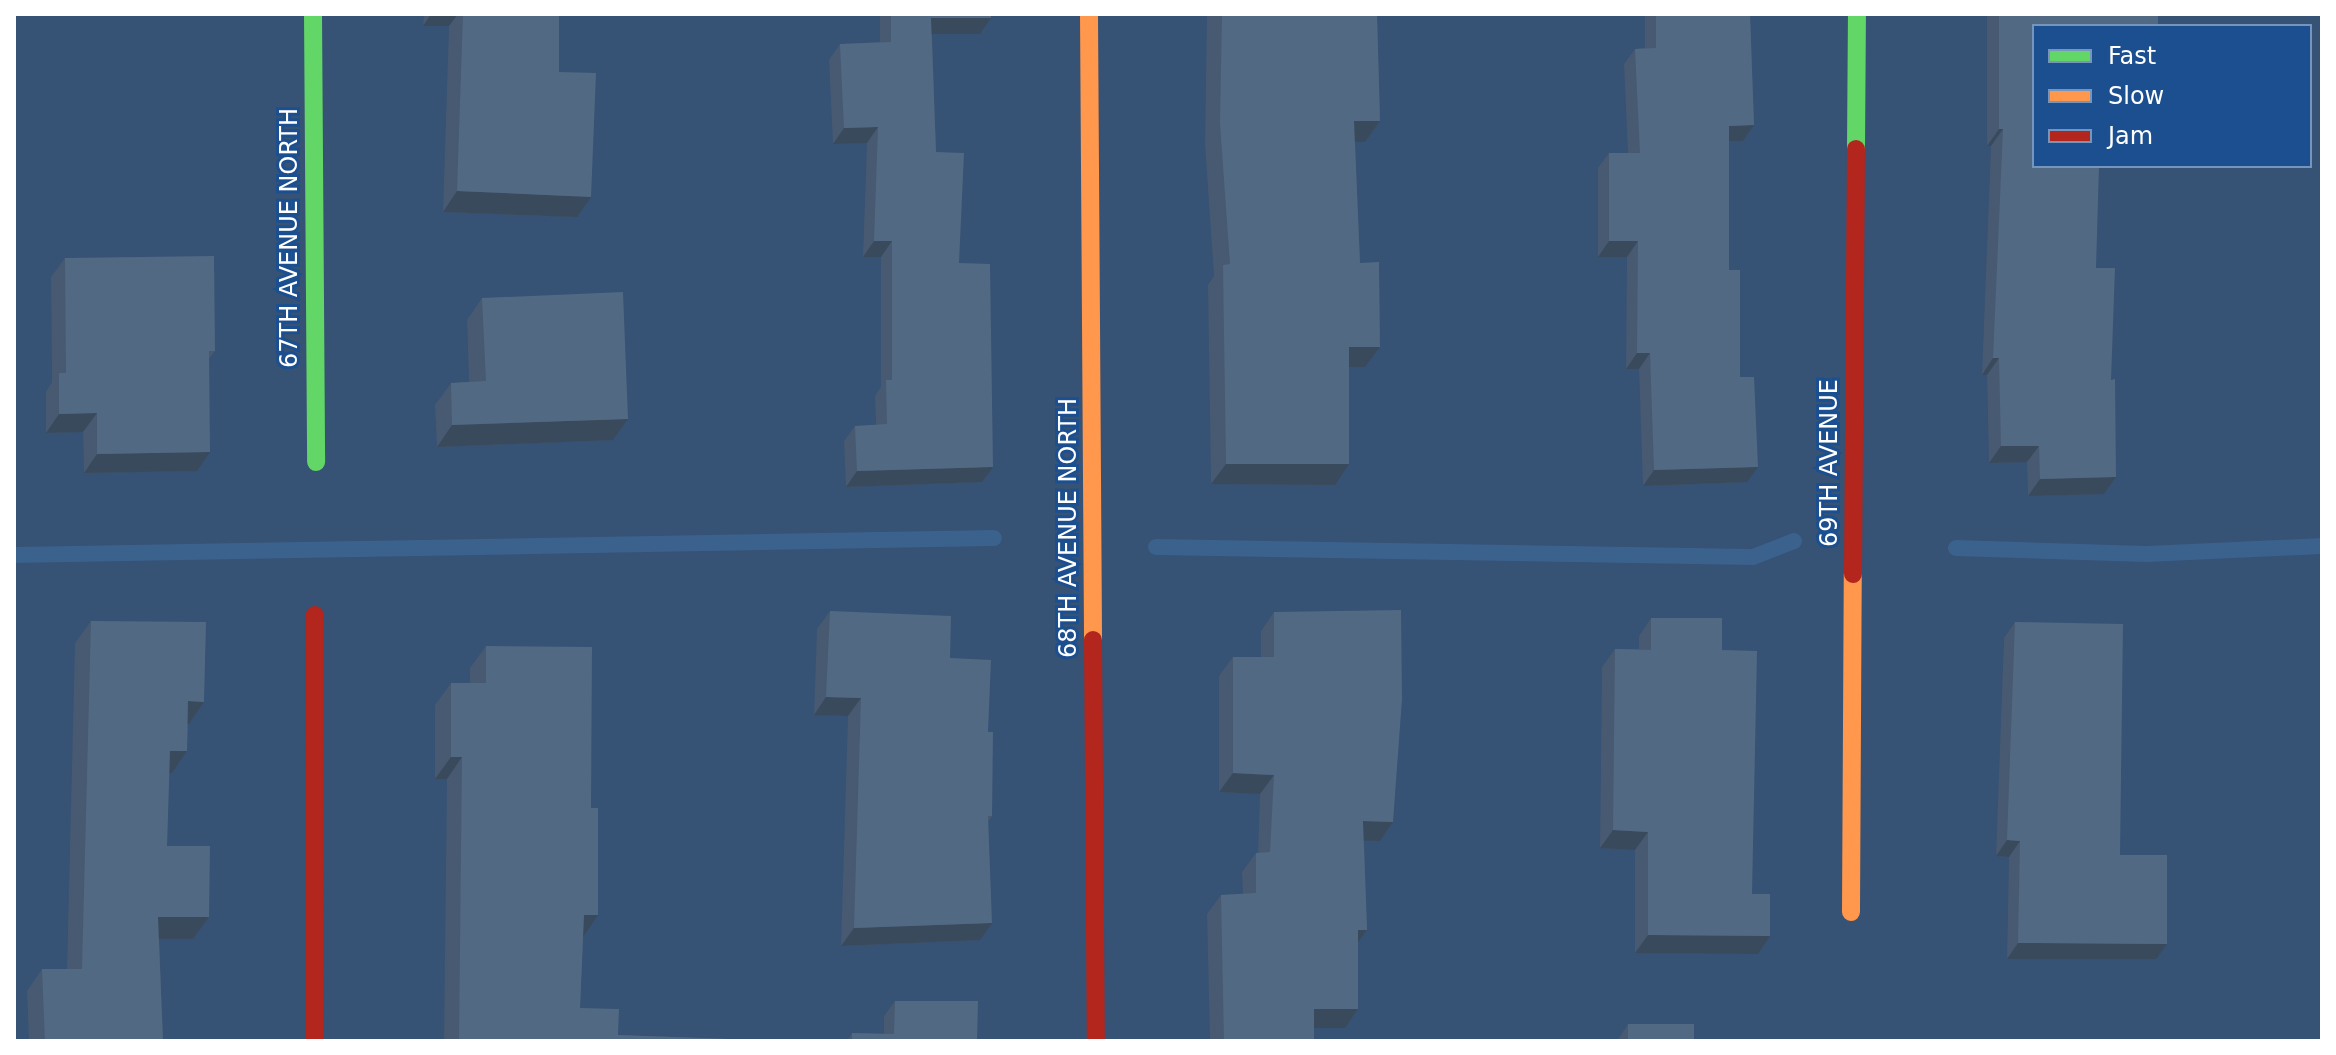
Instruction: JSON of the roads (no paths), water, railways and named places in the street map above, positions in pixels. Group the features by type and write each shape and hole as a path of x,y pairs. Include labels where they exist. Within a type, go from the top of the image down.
{"street":[{"name":"67TH AVENUE NORTH","path":"313,14 316,462"},
{"name":"68TH AVENUE NORTH","path":"1089,14 1096,1041"},
{"name":"69TH AVENUE","path":"1851,912 1857,14"},
{"path":"314,1041 315,615"}],"waterway":[{"path":"14,555 994,538"},
{"path":"1156,547 1753,557 1794,541"},
{"path":"1956,548 2147,554 2322,546"}]}
